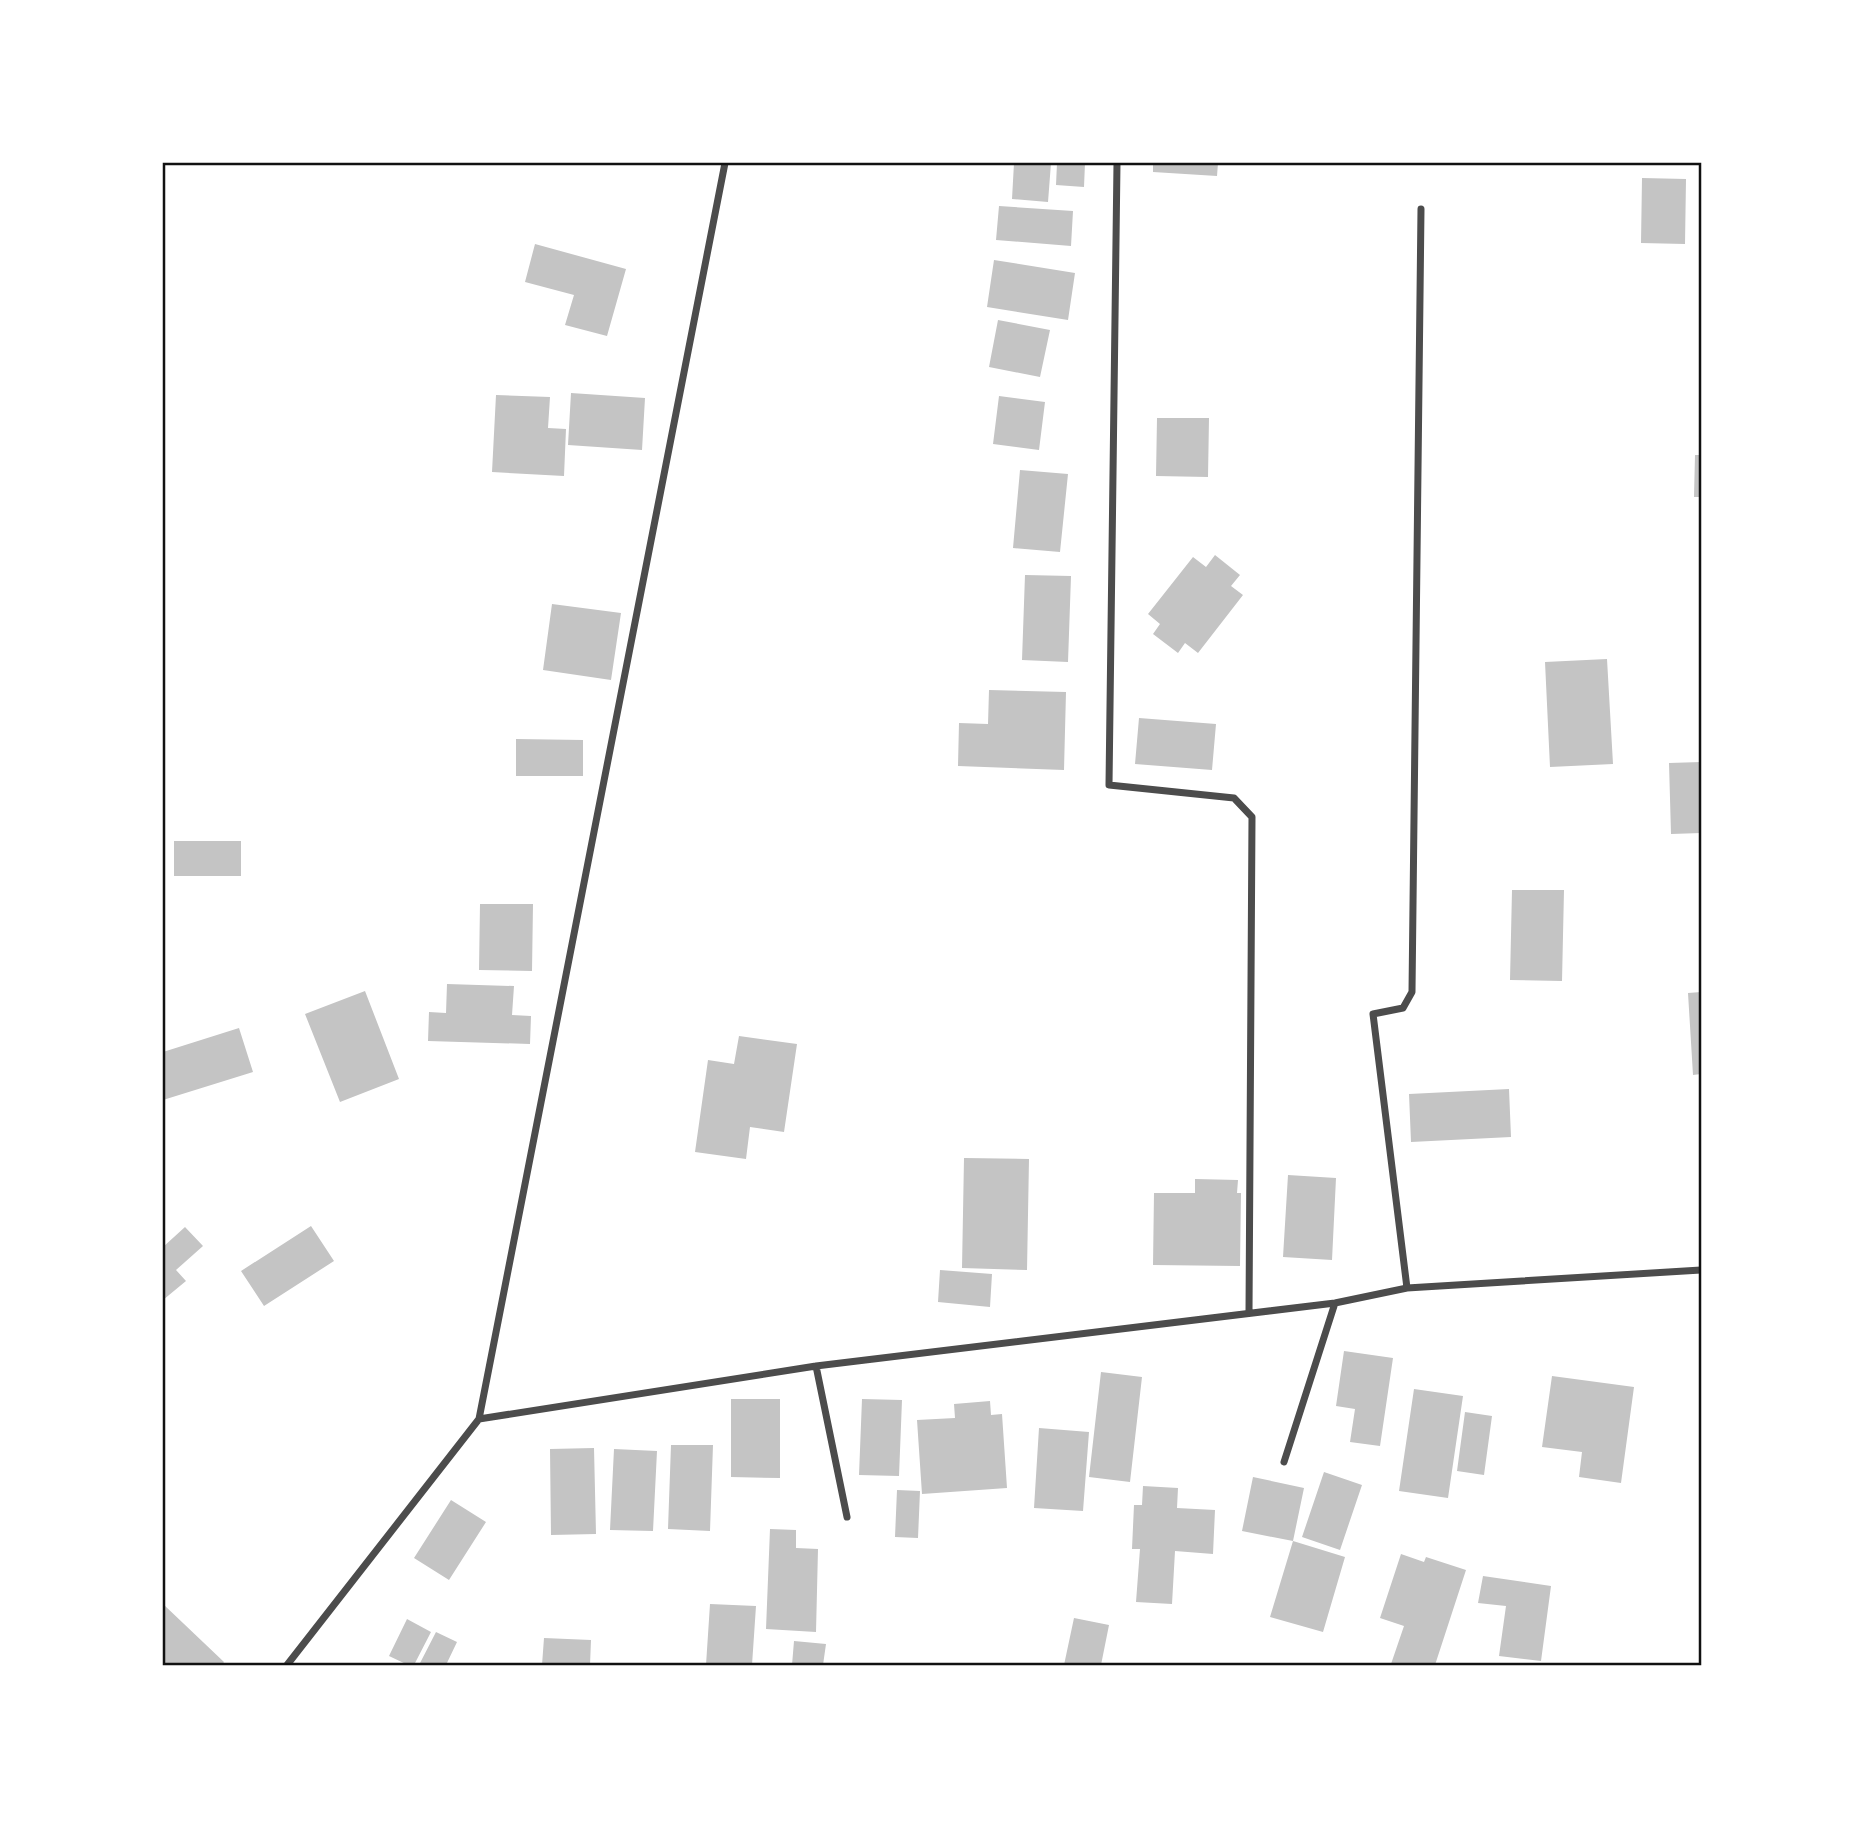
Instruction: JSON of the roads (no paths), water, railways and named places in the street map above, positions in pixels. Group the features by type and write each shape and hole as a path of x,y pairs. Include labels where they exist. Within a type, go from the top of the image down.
{"street":[{"path":"287,1665 479,1419 725,163"},
{"path":"1117,163 1109,785 1234,799 1252,817 1249,1313"},
{"path":"1406,1288 1373,1014 1403,1008 1412,992 1421,209"},
{"path":"479,1419 816,1366 1335,1303 1406,1288 1701,1270"},
{"path":"1284,1462 1335,1303"},
{"path":"816,1366 847,1517"}]}
